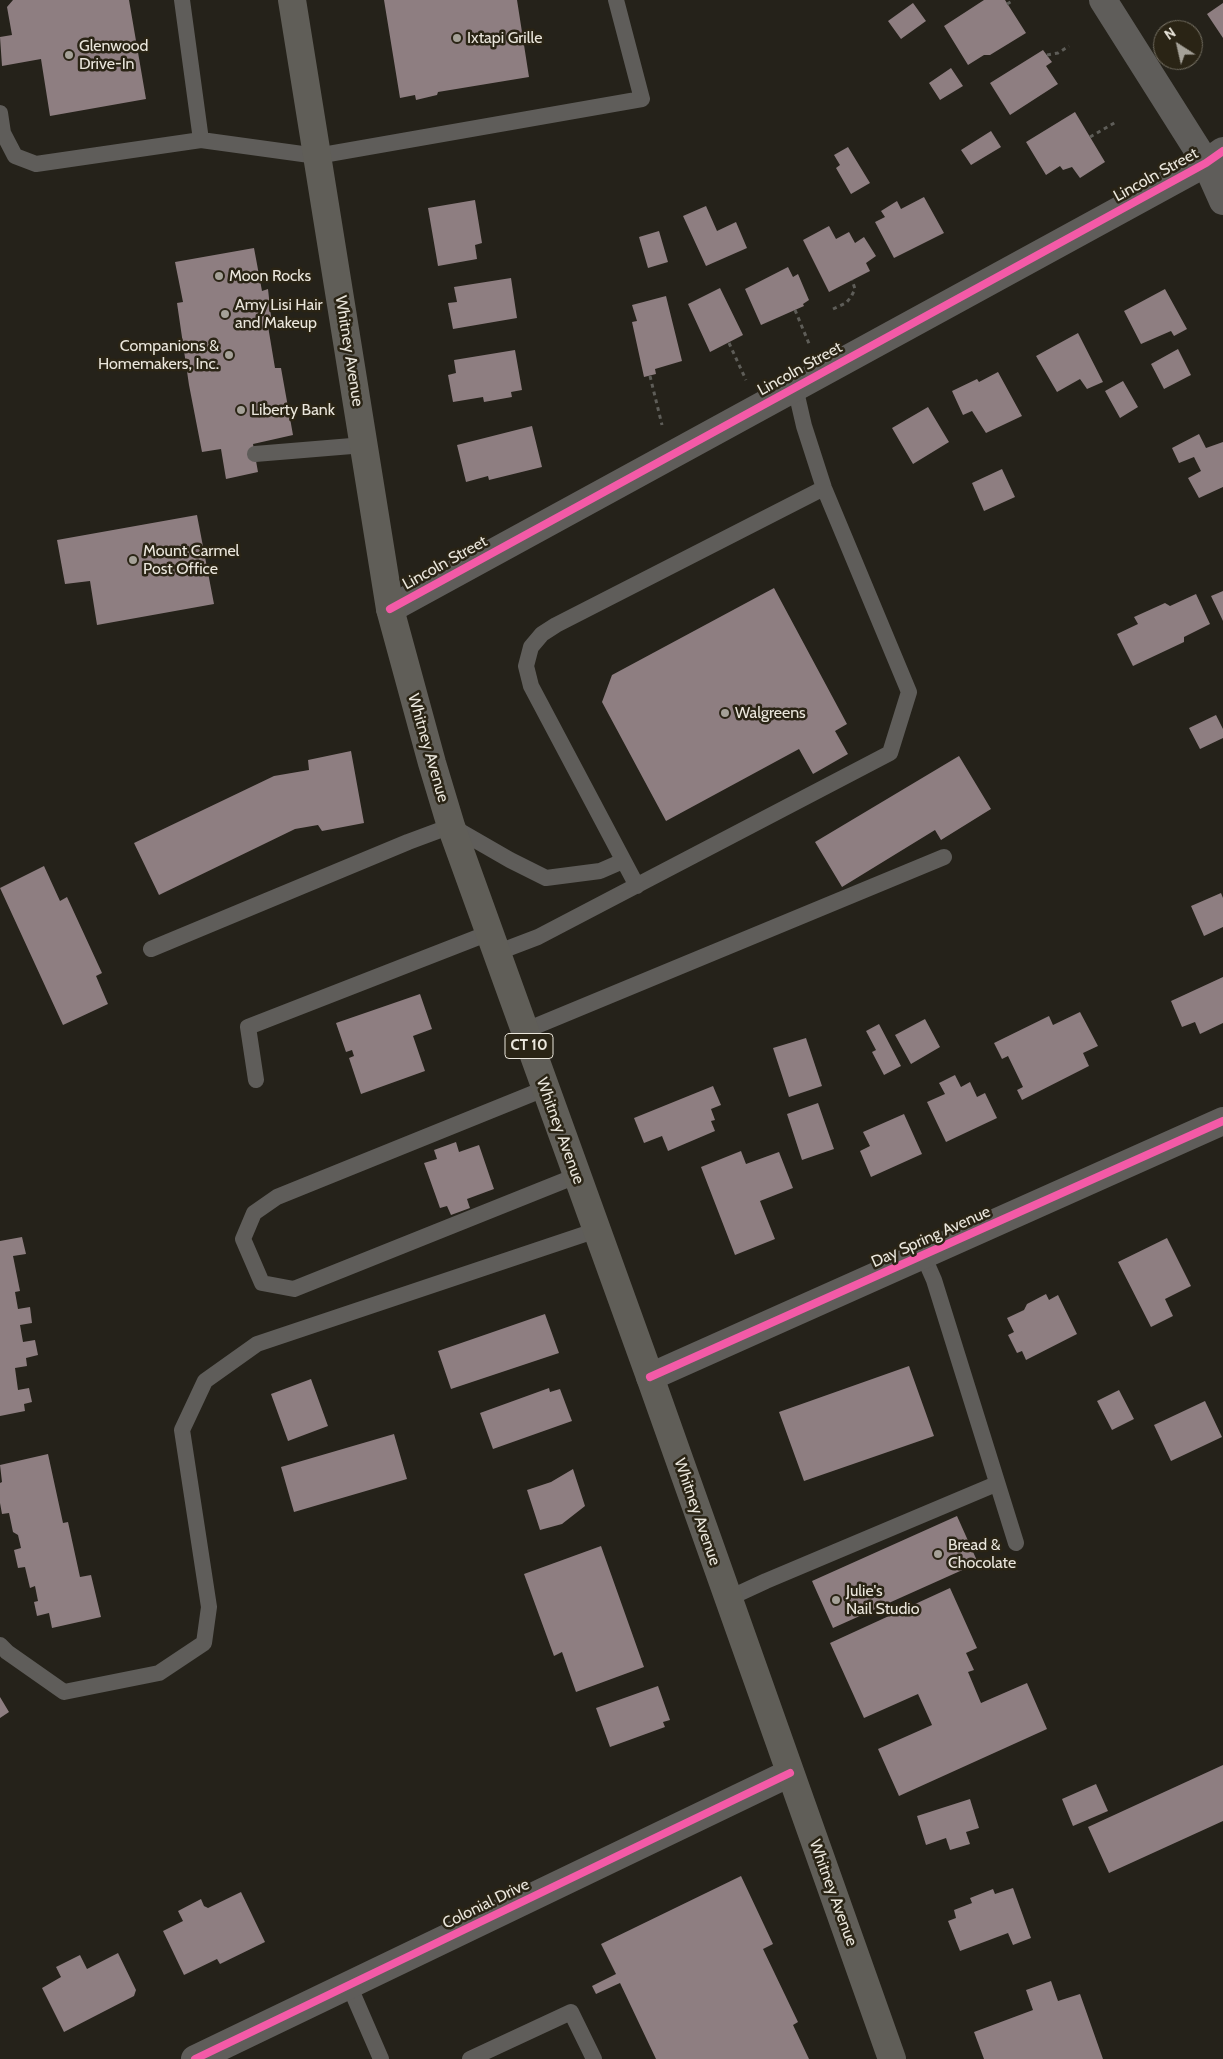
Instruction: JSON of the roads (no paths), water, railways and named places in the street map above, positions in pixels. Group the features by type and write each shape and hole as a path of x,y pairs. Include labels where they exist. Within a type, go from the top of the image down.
{"main road":[{"name":"Whitney Avenue","path":"292,0 390,609 432,763 451,826 544,1089 650,1377 892,2059"}],"street":[{"path":"1103,0 1215,157 1223,201"},
{"name":"Lincoln Street","path":"390,609 1215,157"},
{"name":"Day Spring Avenue","path":"650,1377 1223,1121"},
{"name":"Colonial Drive","path":"195,2059 790,1773"}],"lane":[{"path":"182,0 201,140"},
{"path":"0,113 3,134 15,156 36,164 201,140 317,156 642,99 616,0"},
{"path":"256,1080 248,1027 493,943 538,937 890,753 909,692 824,488 804,426 795,388"},
{"path":"255,454 364,445"},
{"path":"636,886 531,686 526,666 531,647 542,634 556,625 824,488"},
{"path":"151,949 408,842 451,826 546,878 600,871 623,861"},
{"path":"524,1031 944,857"},
{"path":"544,1089 277,1197 254,1213 243,1239 262,1283 294,1290 576,1176"},
{"path":"0,1645 64,1692 159,1673 204,1643 209,1607 182,1430 205,1381 257,1344 597,1230"},
{"path":"923,1255 934,1280 996,1484 1016,1543"},
{"path":"728,1599 766,1581 996,1484"},
{"path":"350,1985 381,2059"},
{"path":"470,2059 571,2012 594,2059"}],"place":[{"name":"Ixtapi Grille","path":"457,38"},
{"name":"Glenwood Drive-In","path":"69,55"},
{"name":"Moon Rocks","path":"219,276"},
{"name":"Amy Lisi Hair and Makeup","path":"225,314"},
{"name":"Companions & Homemakers, Inc.","path":"229,355"},
{"name":"Liberty Bank","path":"241,410"},
{"name":"Mount Carmel Post Office","path":"133,560"},
{"name":"Walgreens","path":"725,713"},
{"name":"Bread & Chocolate","path":"938,1554"},
{"name":"Julie's Nail Studio","path":"836,1600"}]}
